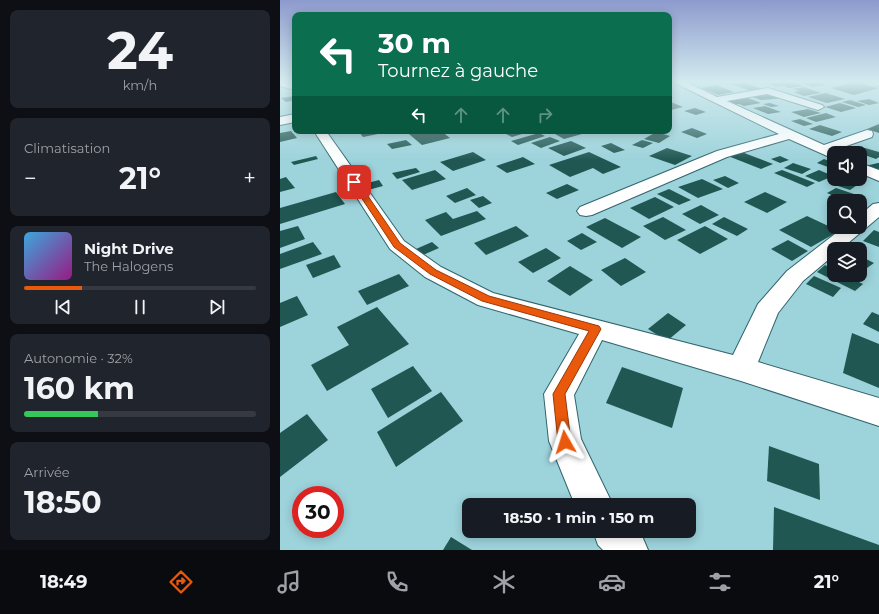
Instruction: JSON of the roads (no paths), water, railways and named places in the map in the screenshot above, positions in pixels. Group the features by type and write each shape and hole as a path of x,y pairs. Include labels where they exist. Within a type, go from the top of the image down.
{"street":[{"path":"731,108 827,153"},
{"path":"280,121 292,119"},
{"path":"322,134 397,245 433,272 486,299 741,369 879,412"},
{"path":"842,146 867,134"},
{"path":"586,211 722,154 790,135"},
{"path":"867,171 879,176"},
{"path":"867,218 879,208"},
{"path":"741,369 766,310 795,276 847,234"},
{"path":"591,498 565,442 559,394 595,329"},
{"path":"618,538 628,550"}]}
